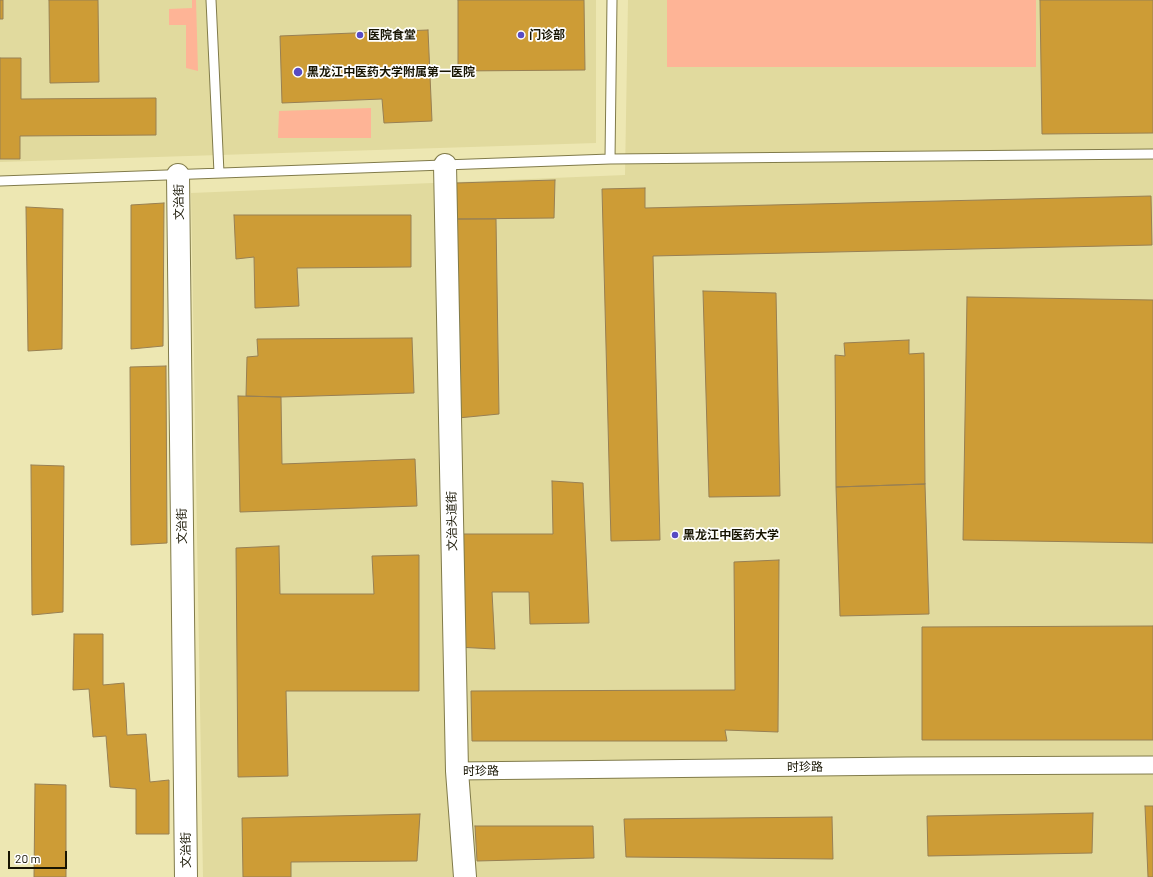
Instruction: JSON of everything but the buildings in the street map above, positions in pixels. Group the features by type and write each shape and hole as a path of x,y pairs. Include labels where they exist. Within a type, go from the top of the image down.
{"street":[{"name":"文治头道街","path":"445,165 457,771 465,877"},
{"name":"文治街","path":"178,175 186,877"},
{"name":"时珍路","path":"457,771 1153,765"}],"lane":[{"path":"211,0 219,173"},
{"path":"610,159 612,0"},
{"path":"0,181 610,159 1153,154"}],"shaded area":[{"name":"黑龙江中医药大学附属第一医院","path":"0,0 596,0 596,143 0,162"},
{"path":"192,0 196,0 198,71 186,68 186,25 169,25 169,9 192,8"},
{"name":"黑龙江中医药大学","path":"628,0 1153,0 1153,877 203,877 191,193 625,175"},
{"path":"667,0 1036,0 1036,67 667,67"},
{"path":"371,108 371,138 278,138 279,111"}],"place":[{"name":"医院食堂","path":"360,35"},
{"name":"门诊部","path":"521,35"},
{"name":"黑龙江中医药大学附属第一医院","path":"298,72"},
{"name":"黑龙江中医药大学","path":"675,535"}]}
